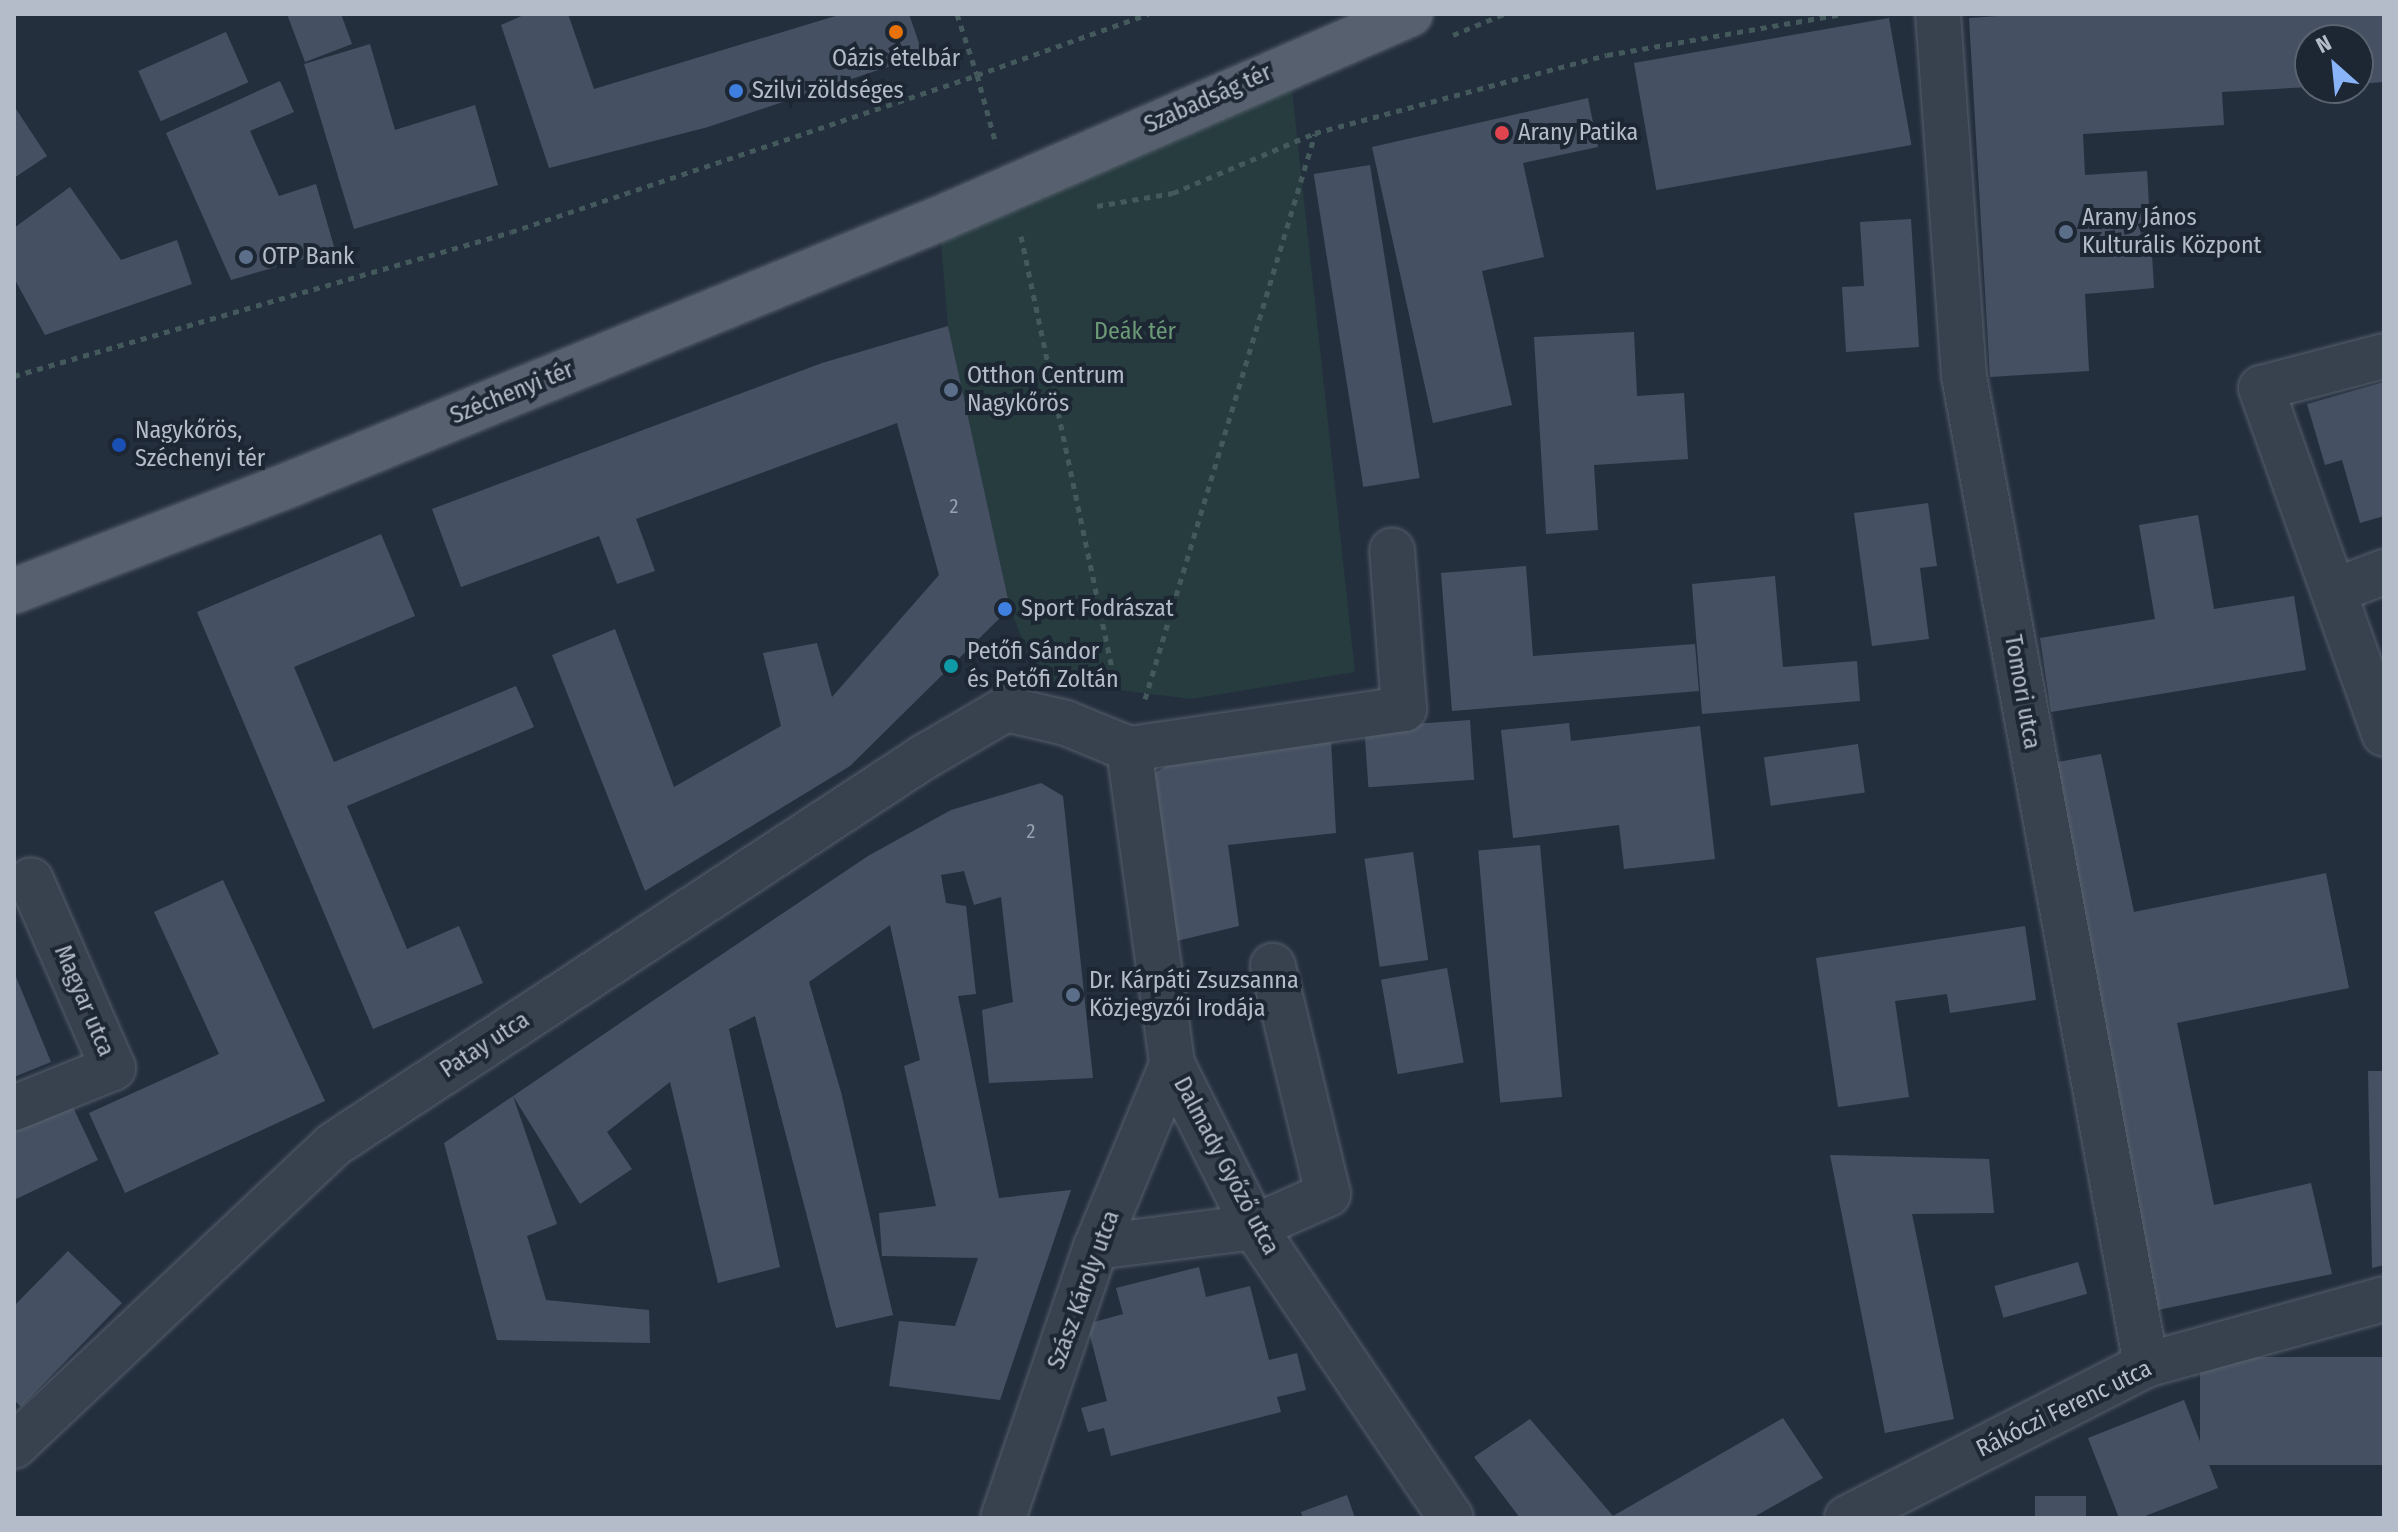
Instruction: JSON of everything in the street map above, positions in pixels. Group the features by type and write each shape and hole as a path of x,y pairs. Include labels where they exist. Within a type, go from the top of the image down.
{"main road":[{"name":"Szabadság tér","path":"1009,190 1410,14"},
{"name":"Széchenyi tér","path":"14,591 296,482 1009,190"}],"street":[{"name":"Tomori utca","path":"1938,14 1964,376 2146,1365"},
{"path":"2384,356 2261,388 2336,590 2384,734"},
{"path":"1129,749 1404,709 1392,550"},
{"path":"2336,590 2384,572"},
{"name":"Patay utca","path":"14,1446 333,1145 924,757 1006,709 1066,723 1129,749"},
{"name":"Dalmady Győző utca","path":"1129,749 1172,1064 1254,1227 1451,1518"},
{"name":"Magyar utca","path":"14,1108 113,1068 31,880"},
{"path":"1096,1247 1254,1227 1328,1194 1273,966"},
{"name":"Szász Károly utca","path":"1003,1518 1096,1247 1172,1064"},
{"name":"Rákóczi Ferenc utca","path":"1847,1518 2146,1365 2384,1299"}],"path":[{"path":"957,14 1009,190 1129,749"},
{"path":"14,376 511,232 1148,14"},
{"path":"1080,209 1173,193 1315,133 1607,55 1843,14"},
{"path":"1129,749 1315,133"}],"green space":[{"name":"Deák tér","path":"1289,62 1355,672 1191,699 1038,680 1010,608 948,326 939,219"}],"building":[{"path":"287,14 341,14 352,44 305,62"},
{"path":"526,14 568,14 594,89 842,14 909,14 923,55 708,127 549,168 501,25"},
{"name":"Arany János Kulturális Központ","path":"2027,14 2384,14 2384,82 2374,83 2374,24 2294,24 2294,88 2222,92 2224,125 2083,134 2085,175 2147,171 2154,288 2085,294 2089,371 1990,377 1969,18"},
{"path":"1889,18 1911,145 1656,190 1634,63"},
{"path":"226,32 248,82 161,121 138,71"},
{"path":"370,44 395,130 475,105 498,185 354,229 304,64"},
{"path":"280,81 294,112 250,131 279,196 316,184 335,250 231,280 166,133"},
{"path":"1588,98 1598,147 1523,163 1544,257 1482,271 1512,405 1433,423 1372,147"},
{"path":"14,106 47,156 14,178"},
{"path":"1370,165 1420,478 1363,487 1314,174"},
{"path":"70,187 121,260 177,240 192,284 45,335 14,278 14,228"},
{"path":"1911,219 1919,347 1846,352 1842,287 1864,286 1860,222"},
{"path":"948,326 1010,608 850,766 645,891 552,655 615,629 674,787 781,726 763,653 817,643 832,697 939,575 897,423 636,519 655,571 617,584 599,536 461,587 432,509 822,363"},
{"path":"1634,332 1637,396 1684,393 1688,459 1594,465 1598,530 1546,534 1534,337"},
{"path":"2384,382 2384,516 2360,523 2342,460 2325,465 2307,404"},
{"path":"1928,503 1937,566 1920,568 1929,639 1872,646 1854,513"},
{"path":"2198,515 2214,609 2294,596 2306,670 2051,712 2040,638 2155,619 2139,525"},
{"path":"381,534 415,616 294,667 334,762 516,686 534,727 347,806 407,949 459,926 483,983 373,1029 197,612"},
{"path":"1526,566 1533,656 1695,644 1699,691 1452,711 1441,573"},
{"path":"1775,576 1783,667 1857,661 1860,701 1702,714 1692,584"},
{"path":"1470,720 1474,780 1368,787 1364,727"},
{"path":"1569,723 1571,741 1700,726 1715,859 1624,869 1619,825 1513,838 1501,730"},
{"path":"1331,741 1336,833 1228,845 1239,926 1164,944 1138,783 1173,762"},
{"path":"1858,744 1865,793 1771,806 1764,757"},
{"path":"2101,754 2134,912 2326,873 2349,988 2177,1023 2214,1205 2311,1183 2332,1274 2153,1311 2042,765"},
{"path":"1041,783 1063,796 1093,1078 989,1083 982,1010 1013,1002 1001,897 974,905 964,871 941,875 946,903 966,906 976,994 958,996 999,1198 1071,1190 1000,1400 889,1386 899,1321 955,1326 978,1258 882,1256 879,1213 936,1206 904,1066 920,1060 890,925 809,982 841,1092 893,1315 836,1328 755,1016 729,1029 780,1267 718,1283 670,1082 607,1132 632,1169 580,1204 513,1096 868,856 951,810"},
{"path":"1540,845 1562,1097 1500,1102 1478,850"},
{"path":"1413,852 1428,960 1380,967 1364,859"},
{"path":"223,880 325,1101 125,1193 89,1113 219,1054 154,912"},
{"path":"2025,926 2036,1000 1950,1013 1947,994 1895,1001 1909,1097 1838,1107 1816,958"},
{"path":"1447,968 1464,1063 1398,1074 1381,980"},
{"path":"14,972 51,1062 14,1077"},
{"path":"2368,1071 2384,1071 2384,1265 2372,1268"},
{"path":"513,1096 557,1224 527,1236 546,1300 649,1310 650,1343 497,1340 444,1143"},
{"path":"71,1103 98,1160 14,1200 14,1131"},
{"path":"1830,1155 1989,1159 1994,1213 1912,1214 1954,1419 1885,1433"},
{"path":"68,1251 122,1303 21,1407 14,1400 14,1306"},
{"path":"2078,1262 2087,1294 2003,1318 1994,1286"},
{"path":"1199,1267 1206,1297 1250,1286 1269,1360 1297,1353 1306,1390 1277,1397 1281,1412 1111,1456 1104,1428 1088,1432 1081,1408 1107,1401 1087,1324 1123,1314 1116,1288"},
{"path":"2200,1357 2384,1357 2384,1465 2200,1465"},
{"path":"2184,1400 2218,1488 2140,1518 2119,1518 2088,1438"},
{"path":"1783,1418 1823,1478 1752,1518 1520,1518 1474,1457 1530,1419 1613,1516"},
{"path":"1347,1495 1355,1518 1303,1518 1301,1512"},
{"path":"2035,1496 2086,1496 2086,1518 2035,1518"}],"place":[{"name":"Oázis ételbár","path":"896,32"},
{"name":"Szilvi zöldséges","path":"736,91"},
{"name":"Arany Patika","path":"1502,133"},
{"name":"Arany János Kulturális Központ","path":"2066,232"},
{"name":"OTP Bank","path":"246,257"},
{"name":"Otthon Centrum Nagykőrös","path":"951,390"},
{"name":"Nagykőrös, Széchenyi tér","path":"119,445"},
{"name":"Sport Fodrászat","path":"1005,609"},
{"name":"Petőfi Sándor és Petőfi Zoltán","path":"951,666"},
{"name":"Dr. Kárpáti Zsuzsanna Közjegyzői Irodája","path":"1073,995"}]}
